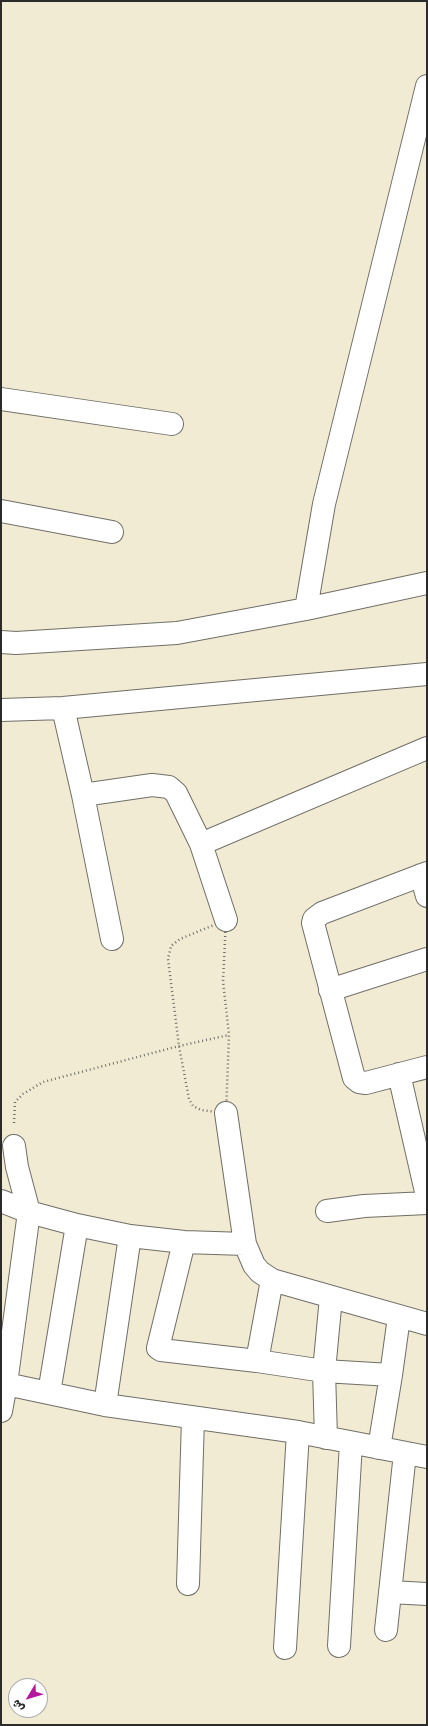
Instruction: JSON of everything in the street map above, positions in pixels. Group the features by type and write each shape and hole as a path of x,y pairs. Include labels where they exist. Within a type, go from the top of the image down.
{"street":[{"path":"306,609 324,504 427,86"},
{"path":"1,399 172,424"},
{"path":"1,511 112,532"},
{"path":"1,642 16,643 177,633 306,609 427,583"},
{"path":"1,710 63,708 427,674"},
{"path":"63,708 83,795 112,939"},
{"path":"201,844 427,748"},
{"path":"83,795 152,785 169,787 176,792 201,844 226,920"},
{"path":"427,896 424,874 322,913 314,919 330,990 354,1078 359,1082 366,1083 427,1067"},
{"path":"330,990 427,959"},
{"path":"399,1074 427,1196"},
{"path":"226,1113 245,1244 254,1265 272,1280 427,1324"},
{"path":"1,1411 30,1212 17,1168 14,1146"},
{"path":"1,1200 30,1212 77,1225 130,1236 184,1242 245,1244"},
{"path":"327,1210 364,1206 427,1203"},
{"path":"49,1393 77,1225"},
{"path":"105,1405 130,1236"},
{"path":"184,1242 158,1348 161,1350 324,1371 391,1376"},
{"path":"257,1362 272,1280"},
{"path":"326,1438 324,1371 331,1296"},
{"path":"379,1448 399,1317"},
{"path":"6,1384 105,1405 298,1432 427,1457"},
{"path":"188,1584 193,1418"},
{"path":"285,1648 298,1432"},
{"path":"339,1646 351,1443"},
{"path":"386,1630 405,1453"},
{"path":"390,1592 427,1594"}],"path":[{"path":"226,920 223,981 229,1036 226,1113 202,1110 193,1106 189,1099 179,1046 168,959 171,946 180,939 226,920"},
{"path":"14,1146 14,1102 23,1094 43,1082 179,1046 229,1036"}]}
